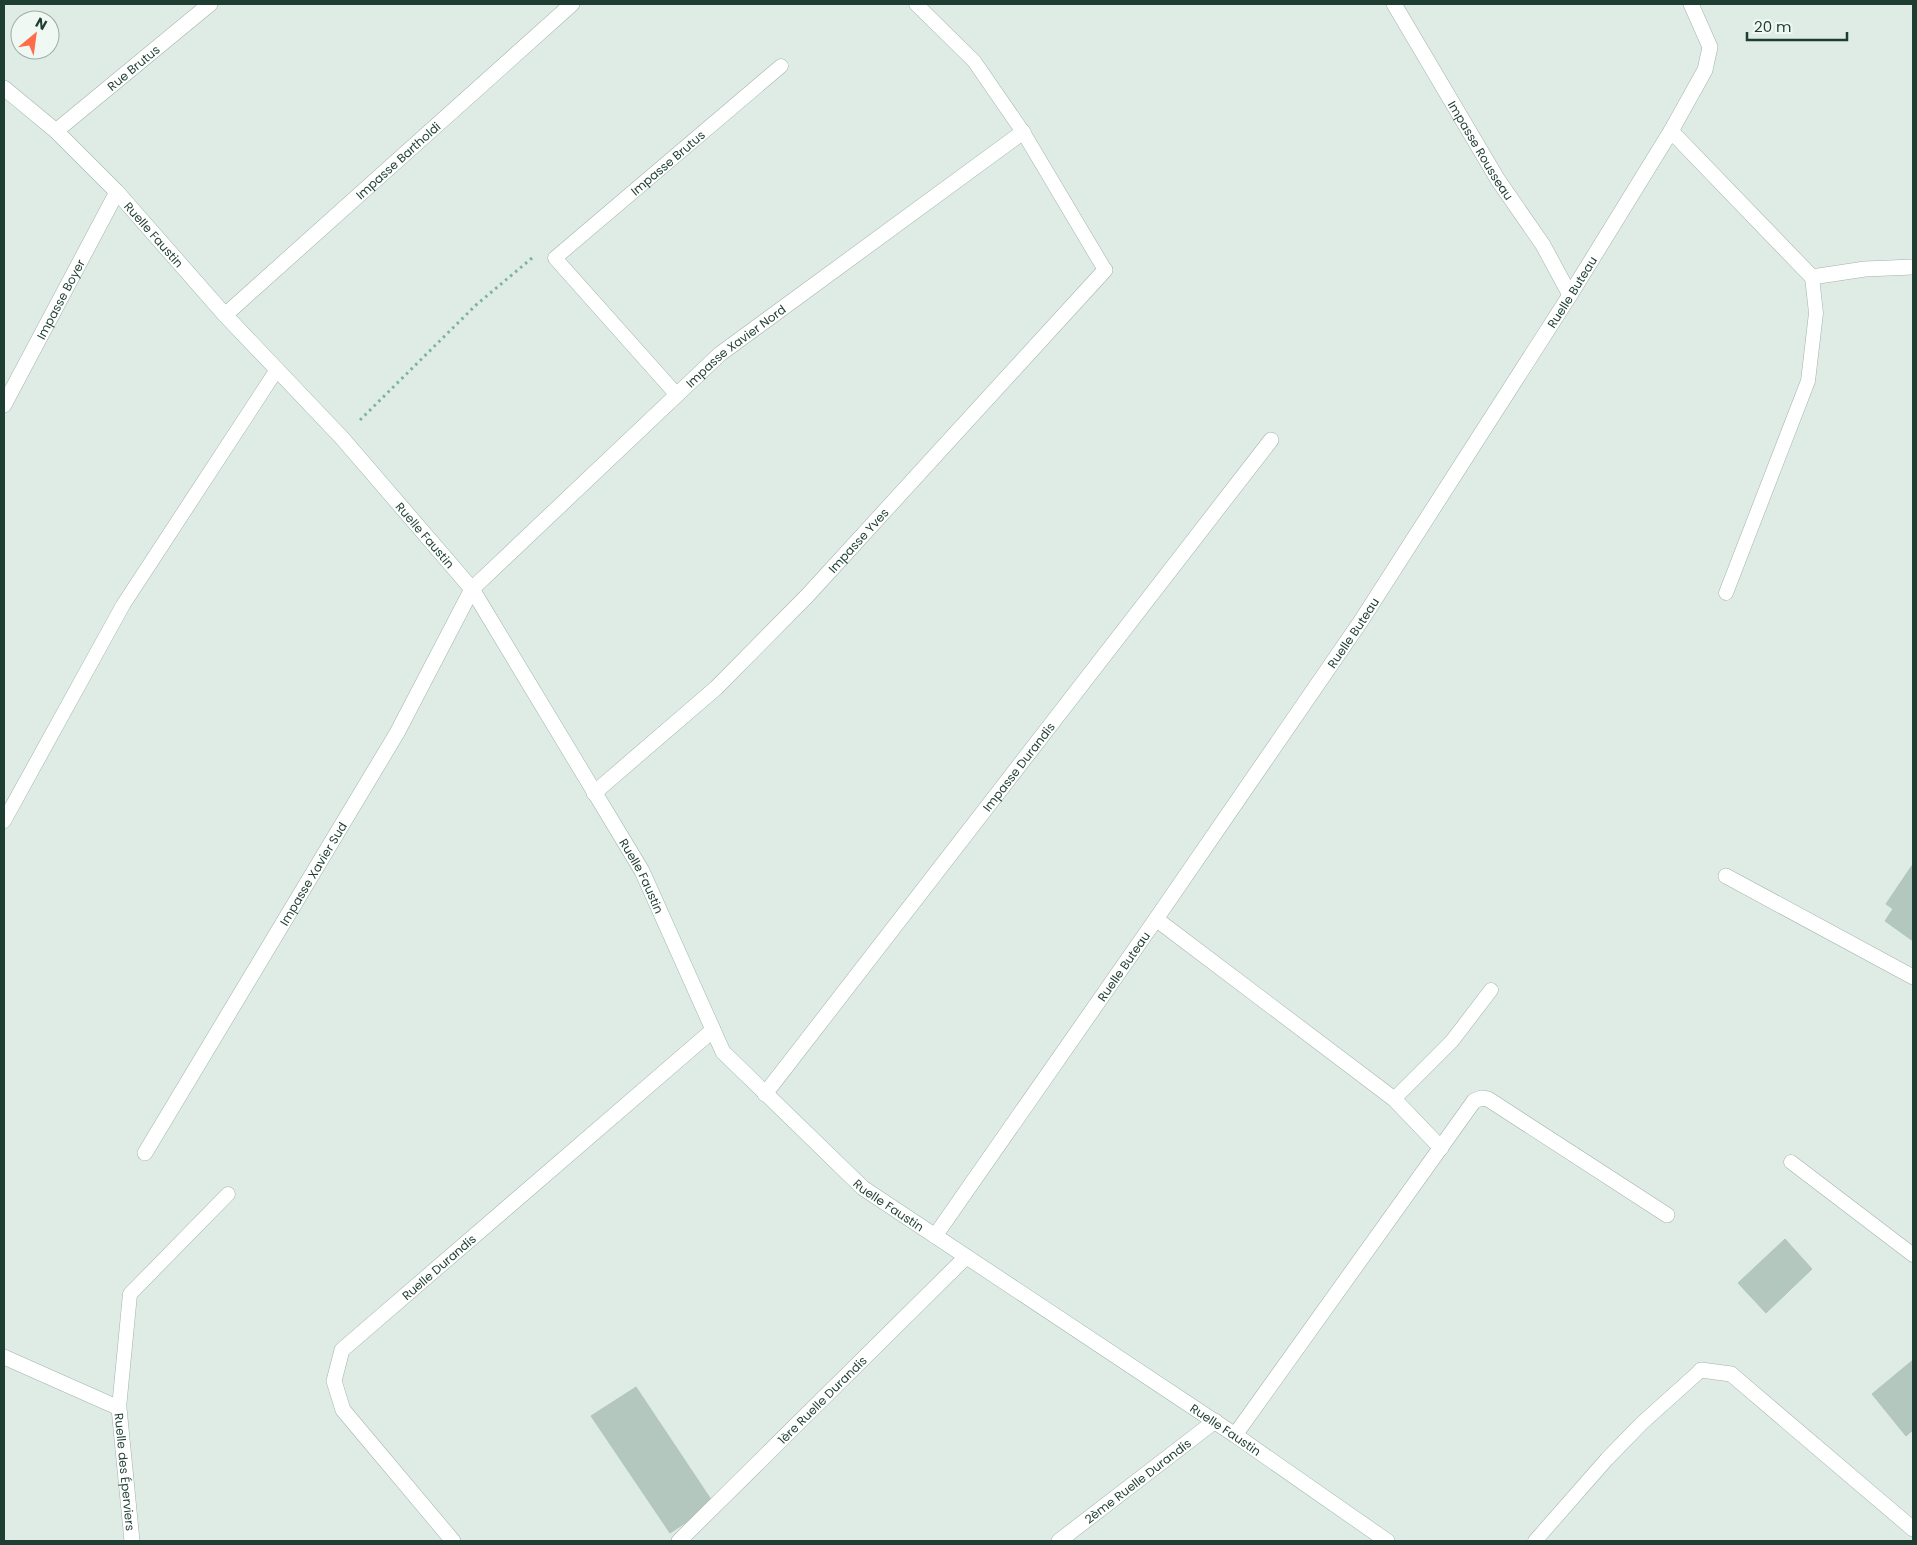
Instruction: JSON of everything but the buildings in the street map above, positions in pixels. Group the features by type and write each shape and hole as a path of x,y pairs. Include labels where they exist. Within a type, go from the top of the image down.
{"street":[{"name":"Rue Brutus","path":"56,131 210,4"},
{"name":"Impasse Bartholdi","path":"225,315 572,4"},
{"name":"Impasse Rousseau","path":"1394,4 1498,180 1543,245 1570,295"},
{"name":"Ruelle Buteau","path":"935,1236 1361,622 1570,295 1671,131 1705,70 1710,48 1692,4"},
{"name":"Ruelle Faustin","path":"4,88 56,131 117,192 276,371 342,438 472,589 642,871 723,1052 863,1188 1236,1435 1387,1541"},
{"path":"1671,131 1812,277 1865,269 1913,267"},
{"name":"Impasse Xavier Nord","path":"472,589 720,354 1023,132"},
{"name":"Impasse Boyer","path":"4,405 117,192"},
{"name":"Impasse Yves","path":"594,792 716,688 807,596 1105,270"},
{"name":"Impasse Durandis","path":"765,1094 1271,440"},
{"name":"Impasse Xavier Sud","path":"145,1153 397,733 472,589"},
{"path":"1726,876 1913,977"},
{"path":"1156,919 1394,1099 1441,1148"},
{"name":"Ruelle Durandis","path":"452,1541 343,1410 334,1381 342,1350 713,1030"},
{"path":"1236,1435 1474,1101 1481,1098 1488,1099 1667,1215"},
{"name":"1ère Ruelle Durandis","path":"678,1541 966,1258"},
{"name":"Ruelle des Éperviers","path":"4,1357 119,1408 132,1541"},
{"path":"1701,1370 1731,1374 1913,1529"},
{"name":"2ème Ruelle Durandis","path":"1059,1541 1215,1422"}],"lane":[{"path":"916,4 974,61 1023,132 1105,270"},
{"name":"Impasse Brutus","path":"555,258 782,66"},
{"path":"555,258 677,395"},
{"path":"1726,593 1808,381 1816,312 1812,277"},
{"path":"4,821 124,605 276,371"},
{"path":"1394,1099 1452,1041 1491,990"},
{"path":"1791,1162 1913,1255"},
{"path":"119,1408 130,1294 228,1194"},
{"path":"1535,1541 1607,1459 1642,1423 1701,1370"}],"path":[{"path":"342,438 476,306 545,246 555,258"}]}
